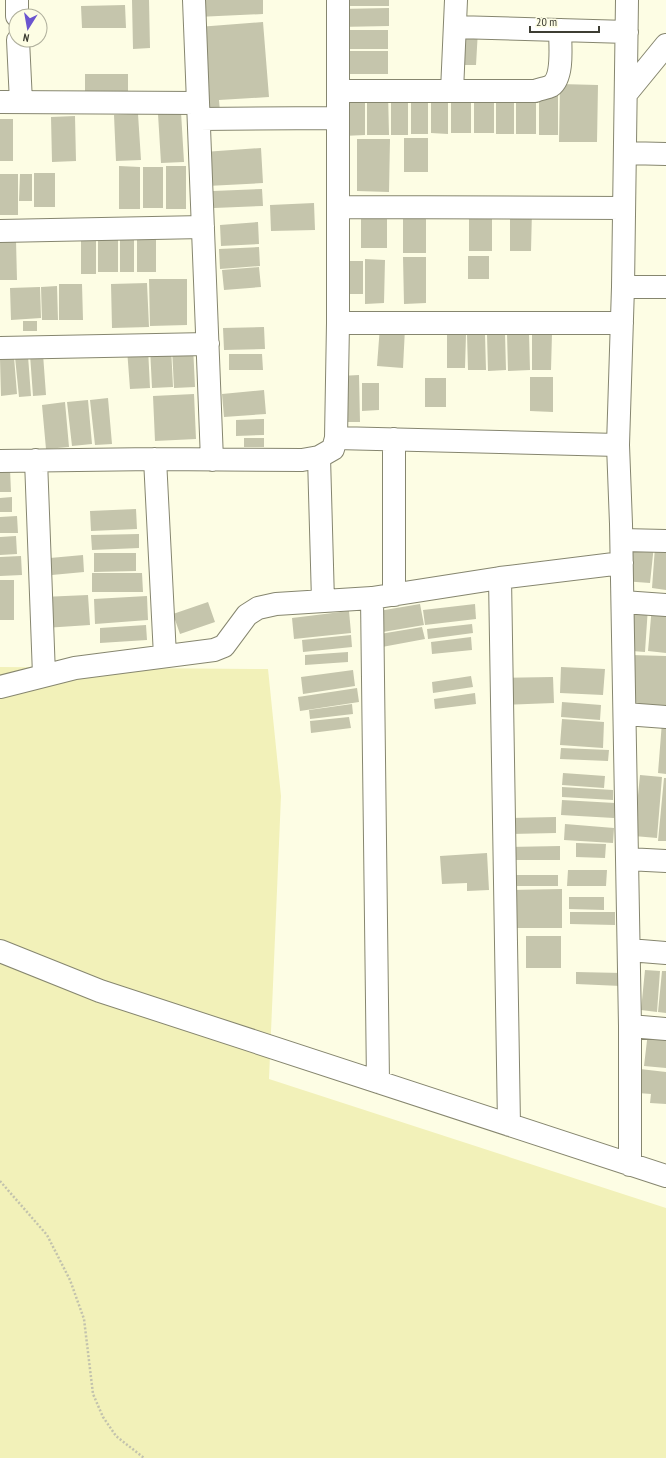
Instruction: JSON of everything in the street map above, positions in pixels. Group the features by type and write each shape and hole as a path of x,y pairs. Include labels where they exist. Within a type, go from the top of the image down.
{"street":[{"path":"194,0 212,460"},
{"path":"0,460 302,460 319,457 333,449 336,438 338,323 338,0"},
{"path":"452,91 456,0"},
{"path":"627,0 623,287 618,445 622,540 629,950 630,1165"},
{"path":"455,27 627,32"},
{"path":"339,91 535,91 550,86 556,80 559,71 560,30"},
{"path":"626,94 666,46"},
{"path":"17,48 11,102 338,118"},
{"path":"625,153 666,154"},
{"path":"338,207 624,208"},
{"path":"0,230 203,227"},
{"path":"623,287 666,287"},
{"path":"338,323 622,323"},
{"path":"0,348 208,344"},
{"path":"336,438 618,445"},
{"path":"394,439 394,595"},
{"path":"319,457 323,601"},
{"path":"154,459 165,656"},
{"path":"36,460 44,675"},
{"path":"622,540 666,541"},
{"path":"0,687 75,668 214,650 224,646 247,615 258,608 276,604 372,598 500,578 622,563"},
{"path":"500,578 509,1125"},
{"path":"372,598 378,1082"},
{"path":"623,602 666,605"},
{"path":"625,714 666,717"},
{"path":"627,859 666,861"},
{"path":"629,950 666,953"},
{"path":"0,951 100,991 666,1176"},
{"path":"630,1026 666,1029"}],"path":[{"path":"0,1181 47,1235 70,1280 84,1319 93,1394 103,1417 116,1436 144,1458"}],"green space":[{"path":"0,667 268,669 281,796 269,1079 666,1208 666,1458 0,1458"}],"building":[{"path":"132,0 149,0 150,48 133,49"},
{"path":"197,0 263,0 263,14 197,17"},
{"path":"344,0 389,0 389,6 344,6"},
{"path":"125,5 126,28 82,28 81,6"},
{"path":"389,8 389,26 339,27 339,9"},
{"path":"263,22 269,97 219,100 220,112 205,113 198,27"},
{"path":"466,29 478,30 476,65 464,65"},
{"path":"339,30 388,30 388,49 340,49"},
{"path":"339,51 388,51 388,74 339,74"},
{"path":"85,74 128,74 128,96 85,96"},
{"path":"560,84 598,85 597,142 559,142"},
{"path":"474,90 494,90 494,133 474,133"},
{"path":"496,90 514,90 514,134 496,134"},
{"path":"516,91 536,91 536,134 516,134"},
{"path":"388,92 389,135 367,135 367,93"},
{"path":"391,92 408,92 408,135 391,135"},
{"path":"411,92 428,92 428,134 411,134"},
{"path":"431,92 448,92 448,134 431,133"},
{"path":"451,92 471,92 471,133 451,133"},
{"path":"539,92 558,92 558,135 539,135"},
{"path":"343,96 365,96 365,135 343,136"},
{"path":"181,112 184,162 161,163 158,114"},
{"path":"138,114 141,160 116,161 114,115"},
{"path":"75,116 76,161 52,162 51,117"},
{"path":"0,119 13,119 13,161 0,161"},
{"path":"404,138 428,138 428,172 404,172"},
{"path":"357,139 390,139 389,192 357,191"},
{"path":"261,148 263,183 207,186 204,152"},
{"path":"119,166 140,167 140,209 119,209"},
{"path":"166,166 186,166 186,209 166,209"},
{"path":"143,167 163,167 163,208 143,208"},
{"path":"34,173 55,173 55,207 34,207"},
{"path":"0,174 18,174 18,215 0,215"},
{"path":"20,174 32,174 32,201 19,201"},
{"path":"262,189 263,206 214,208 213,191"},
{"path":"314,203 315,230 271,231 270,205"},
{"path":"403,208 426,208 426,253 403,253"},
{"path":"510,210 532,210 531,251 510,251"},
{"path":"469,211 492,211 492,251 469,251"},
{"path":"361,212 387,212 387,248 361,248"},
{"path":"258,222 259,244 221,246 220,225"},
{"path":"98,234 118,234 118,272 98,272"},
{"path":"120,234 134,234 134,272 120,272"},
{"path":"81,235 96,235 96,274 81,274"},
{"path":"137,235 156,235 156,272 137,272"},
{"path":"0,240 16,240 17,280 0,280"},
{"path":"259,247 260,266 220,269 219,249"},
{"path":"468,256 489,256 489,279 468,279"},
{"path":"403,257 426,257 426,303 404,304"},
{"path":"365,259 385,260 384,303 365,304"},
{"path":"338,261 363,261 363,294 338,294"},
{"path":"259,267 261,287 224,290 222,270"},
{"path":"149,279 187,279 187,325 150,326"},
{"path":"147,283 149,327 112,328 111,284"},
{"path":"59,284 82,284 83,320 59,320"},
{"path":"57,286 58,320 42,320 41,287"},
{"path":"40,287 41,318 11,320 10,288"},
{"path":"23,321 37,321 37,331 23,331"},
{"path":"380,326 405,328 403,368 377,366"},
{"path":"264,327 265,349 224,350 223,328"},
{"path":"532,332 552,333 551,370 532,370"},
{"path":"447,333 466,334 465,368 447,368"},
{"path":"505,333 506,370 488,371 487,334"},
{"path":"507,333 529,333 530,370 508,371"},
{"path":"467,334 485,334 486,370 468,370"},
{"path":"193,346 195,387 174,388 172,348"},
{"path":"171,347 173,387 152,388 150,348"},
{"path":"148,348 150,388 130,389 127,349"},
{"path":"43,354 46,395 33,396 30,355"},
{"path":"229,354 262,354 263,370 229,370"},
{"path":"28,356 31,396 19,397 15,357"},
{"path":"14,357 17,394 1,396 0,359"},
{"path":"359,375 360,422 341,422 340,376"},
{"path":"530,377 553,377 553,412 530,411"},
{"path":"425,378 446,378 446,407 425,407"},
{"path":"362,383 379,383 379,410 362,411"},
{"path":"264,390 266,414 224,417 222,394"},
{"path":"194,394 196,439 155,441 153,396"},
{"path":"108,398 112,444 95,445 90,400"},
{"path":"88,400 92,444 72,446 67,402"},
{"path":"65,402 69,447 46,449 42,405"},
{"path":"264,419 264,435 236,436 236,420"},
{"path":"244,438 264,438 264,447 244,447"},
{"path":"0,469 10,469 11,492 0,492"},
{"path":"12,497 12,512 0,512 0,498"},
{"path":"136,509 137,529 91,531 90,511"},
{"path":"17,516 18,533 0,533 0,517"},
{"path":"139,534 139,548 92,550 91,535"},
{"path":"16,536 17,554 0,555 0,537"},
{"path":"627,542 654,545 650,583 623,581"},
{"path":"655,547 666,547 666,590 652,588"},
{"path":"94,553 136,553 136,571 94,572"},
{"path":"83,555 84,572 41,576 39,559"},
{"path":"21,556 22,575 0,576 0,557"},
{"path":"92,573 142,573 143,592 92,592"},
{"path":"0,580 14,580 14,620 0,620"},
{"path":"88,595 90,625 44,628 42,597"},
{"path":"147,596 148,620 95,624 94,599"},
{"path":"208,602 215,622 180,634 173,614"},
{"path":"420,604 424,625 377,633 373,612"},
{"path":"475,604 476,619 425,625 423,610"},
{"path":"623,604 648,607 645,652 619,650"},
{"path":"652,606 666,607 666,653 648,651"},
{"path":"349,611 351,633 294,639 292,618"},
{"path":"472,624 473,633 428,639 427,629"},
{"path":"146,625 147,640 100,643 100,628"},
{"path":"422,627 425,639 382,647 380,634"},
{"path":"351,635 352,647 303,652 302,640"},
{"path":"471,637 472,650 432,654 431,642"},
{"path":"348,652 348,662 305,665 305,655"},
{"path":"631,655 666,656 666,706 630,705"},
{"path":"561,667 605,669 603,695 560,693"},
{"path":"353,670 355,686 303,694 301,677"},
{"path":"471,676 473,687 433,693 432,682"},
{"path":"553,677 554,703 501,705 501,678"},
{"path":"357,688 359,702 300,711 298,697"},
{"path":"475,693 476,704 435,709 434,699"},
{"path":"562,702 601,705 600,720 561,717"},
{"path":"352,704 353,714 310,719 309,710"},
{"path":"349,717 351,728 311,733 310,721"},
{"path":"562,719 604,722 603,748 560,745"},
{"path":"662,722 666,722 666,774 658,773"},
{"path":"561,748 609,750 608,761 560,759"},
{"path":"563,773 605,776 604,788 562,785"},
{"path":"640,775 662,777 657,838 634,836"},
{"path":"664,778 666,778 666,841 658,841"},
{"path":"562,787 613,790 613,800 562,797"},
{"path":"562,800 615,803 614,818 561,815"},
{"path":"556,817 556,833 511,834 510,818"},
{"path":"565,824 614,828 613,843 564,840"},
{"path":"576,843 606,844 605,858 576,857"},
{"path":"560,846 560,860 509,860 508,847"},
{"path":"487,853 489,890 467,891 467,883 442,884 440,856"},
{"path":"568,870 607,870 606,886 567,886"},
{"path":"515,875 558,875 558,886 515,886"},
{"path":"562,889 562,928 511,928 510,890"},
{"path":"569,897 604,897 604,910 569,909"},
{"path":"570,912 615,912 615,925 570,924"},
{"path":"526,936 561,936 561,968 526,968"},
{"path":"645,970 660,971 657,1012 641,1010"},
{"path":"662,971 666,971 666,1013 658,1012"},
{"path":"576,972 622,973 621,986 576,984"},
{"path":"648,1032 666,1033 666,1068 644,1066"},
{"path":"640,1069 666,1072 666,1104 650,1103 651,1094 638,1093"}]}
